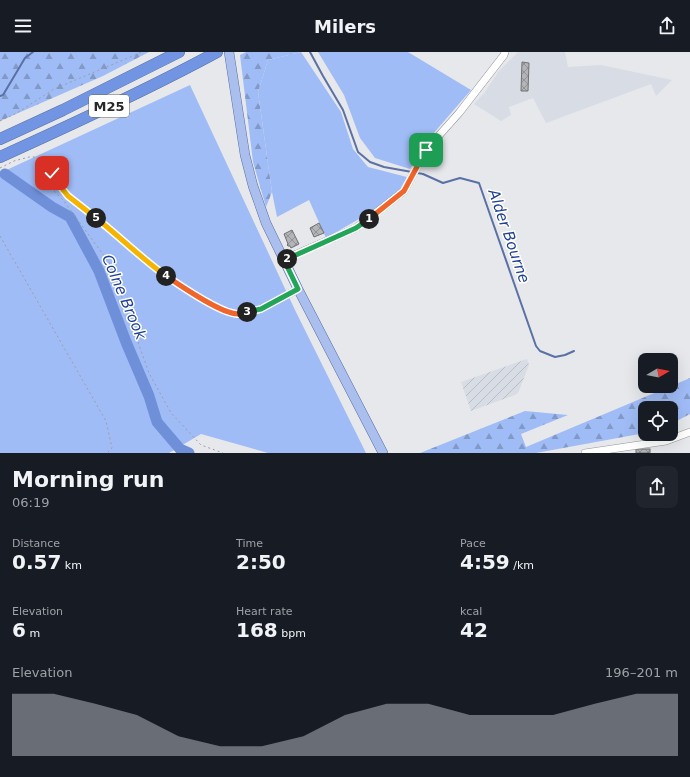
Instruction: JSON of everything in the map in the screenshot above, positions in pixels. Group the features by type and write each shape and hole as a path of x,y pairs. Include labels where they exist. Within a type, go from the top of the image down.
{"highway":[{"name":"M25","path":"0,139 63,110 179,52"},
{"name":"M25","path":"0,157 183,71 217,52"}],"main road":[{"path":"229,52 245,156 253,186 266,223 298,289 383,453"}],"street":[{"path":"284,260 356,228 404,191 426,150 459,113 504,55 504,52"},
{"path":"261,309 298,289"},
{"path":"585,453 670,440 690,432"}],"path":[{"path":"0,122 54,89 142,52"},
{"path":"0,168 29,157 38,157 46,162 60,186 68,196 110,229 151,266 186,290 221,309 237,314 261,309"},
{"path":"46,162 41,178 64,201 110,264 149,373 171,413 201,445 223,453"},
{"path":"0,236 106,421 112,448 107,453"}],"shaded area":[{"path":"518,52 565,52 568,67 601,65 672,80 656,96 651,84 546,123 533,98 509,107 511,115 501,121 474,104 484,93 499,71"},
{"path":"527,359 529,365 518,393 471,411 461,382"}],"green space":[{"path":"0,52 149,52 103,76 0,121"},
{"path":"246,52 301,52 268,60 258,92 272,192 266,207 253,162 240,55"},
{"path":"301,52 341,112 353,149 368,167 407,177 399,191 366,215 326,238 309,200 277,217 258,92 268,60"},
{"path":"318,52 408,52 471,90 426,142 410,169 375,158 360,138 344,95"},
{"path":"190,85 295,310 366,453 268,453 201,434 169,453 0,453 0,173"},
{"path":"690,378 690,414 678,420 678,401 638,401 638,434 536,453 420,453 525,411 568,415 521,434 526,447 654,393 678,393 678,383"}],"building":[{"path":"522,62 529,63 528,91 521,91"},
{"path":"319,223 324,233 314,237 310,228"},
{"path":"292,230 299,244 291,248 287,245 288,244 284,234"},
{"path":"636,449 650,449 650,453 636,453"}],"waterway":[{"name":"Alder Bourne","path":"0,96 3,95 25,58 33,52"},
{"name":"Alder Bourne","path":"310,52 343,110 358,152 370,162 384,167 423,174 443,183 460,178 479,183 536,346 540,351 555,357 574,351"},
{"name":"Colne Brook","path":"5,174 52,207 70,217 99,271 126,342 149,396 157,422 180,449 189,453"}],"route":[{"path":"52,173 68,196 110,229 151,266 186,290 221,309 237,314 261,309 298,289 284,260 356,228 404,191 426,150"}]}
